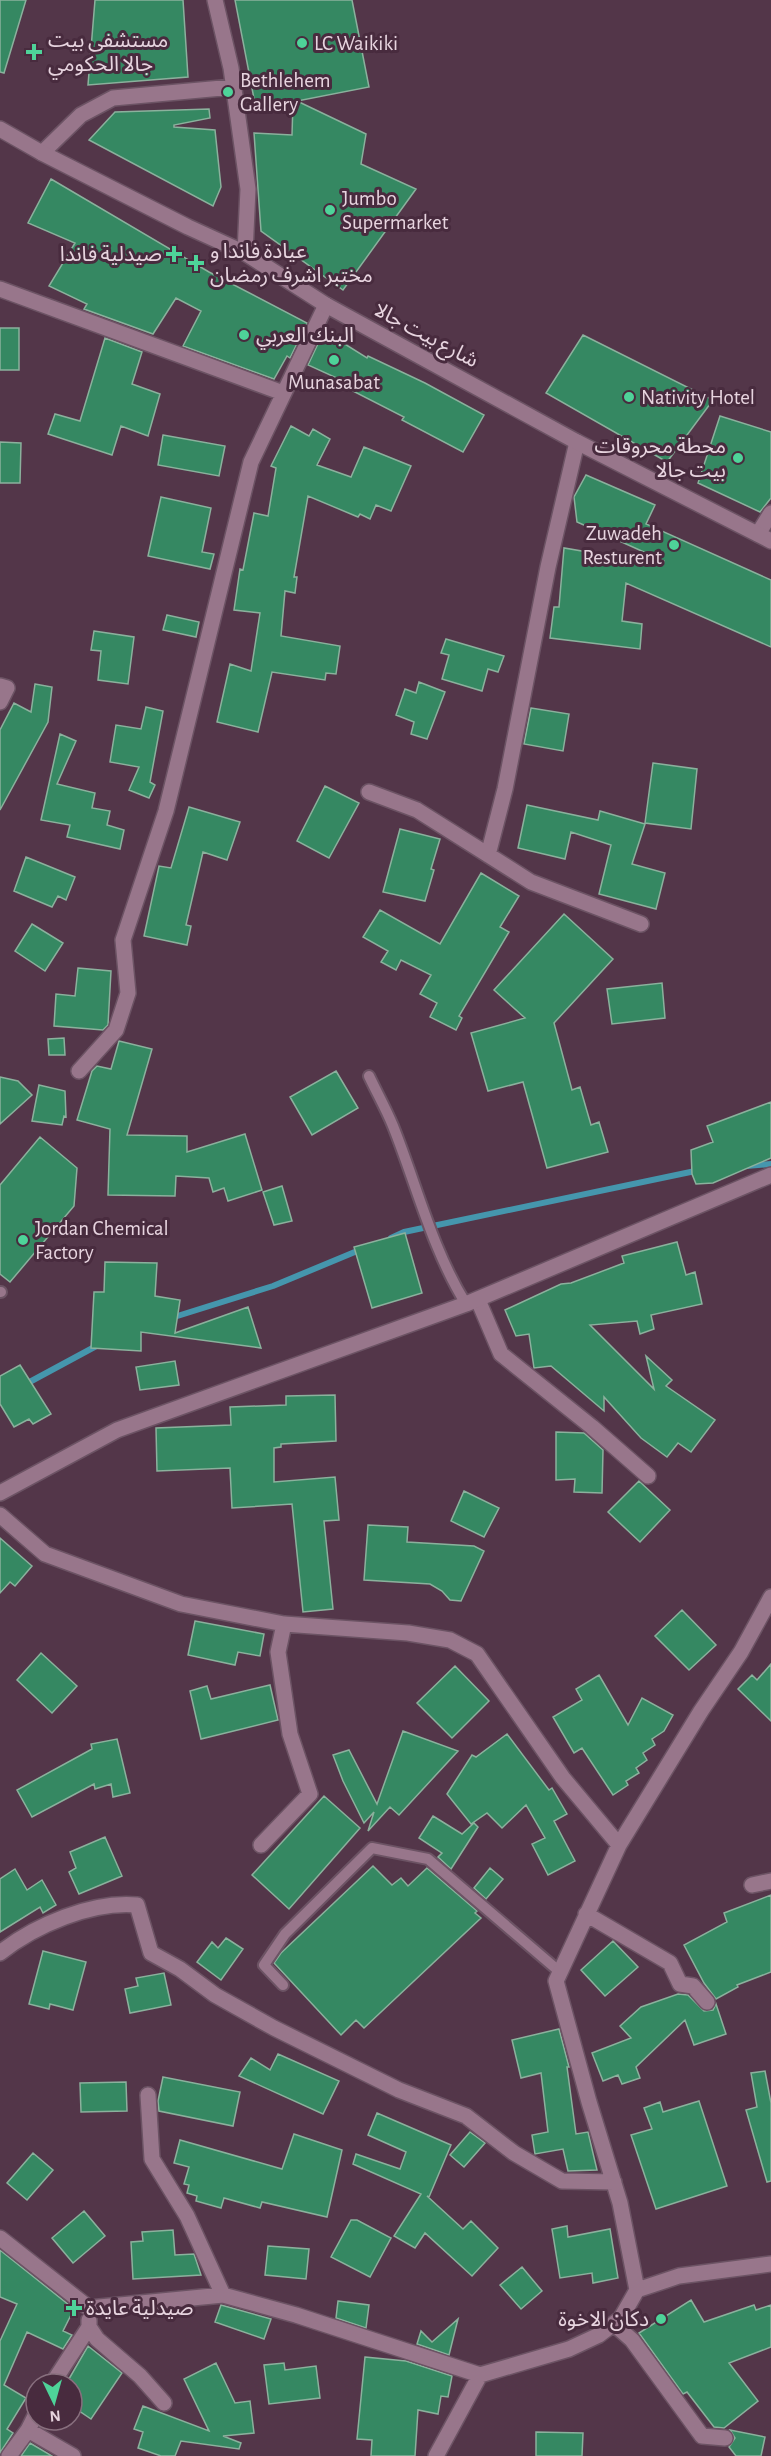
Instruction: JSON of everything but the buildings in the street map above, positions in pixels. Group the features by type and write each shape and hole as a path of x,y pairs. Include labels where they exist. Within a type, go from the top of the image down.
{"street":[{"path":"215,0 231,68 248,189 245,252"},
{"path":"42,153 81,115 112,98 233,87"},
{"name":"شارع بيت جالا","path":"0,129 42,153 188,227 245,252 326,305 577,442 764,537"},
{"path":"0,290 283,393"},
{"path":"79,1071 116,1030 128,993 123,940 166,812 251,462 326,305"},
{"path":"488,855 505,789 548,567 577,442"},
{"path":"764,537 771,513"},
{"path":"0,686 7,688 0,702"},
{"path":"369,792 417,810 531,882 641,924"},
{"path":"0,1493 117,1430 472,1302 771,1175"},
{"path":"472,1302 501,1354 592,1427 648,1476"},
{"path":"0,1515 45,1554 181,1604 284,1623 408,1633 450,1640 477,1654 563,1778 619,1845"},
{"path":"638,2290 620,2203 556,1981 619,1845 701,1711 741,1652 771,1597"},
{"path":"261,1845 310,1794 290,1734 278,1653 284,1623"},
{"path":"752,1885 771,1881"},
{"path":"0,1953 20,1937 92,1908 122,1903 137,1905 151,1953 180,1969 215,1995 274,2028 399,2090 466,2116 514,2153 562,2181 614,2182"},
{"path":"586,1914 670,1963 680,1984 693,1986 706,2002"},
{"path":"148,2095 152,2159 187,2216 223,2295"},
{"path":"0,2238 89,2308 223,2295 296,2315 480,2374 569,2349 599,2335 621,2319 638,2290 679,2276 771,2264"},
{"path":"60,2372 89,2327 89,2308"},
{"path":"614,2324 632,2340 702,2436 725,2438"},
{"path":"89,2327 97,2339 140,2376 164,2403"},
{"path":"436,2456 480,2374"},
{"path":"9,2456 27,2432"},
{"path":"31,2432 68,2455"}],"lane":[{"path":"369,1076 393,1126 408,1172 451,1280 472,1302"},
{"path":"283,1984 264,1965 285,1934 372,1848 428,1859 560,1972"}],"waterway":[{"path":"746,1166 771,1164"},
{"path":"391,1238 404,1232 700,1170"},
{"path":"171,1318 273,1286 362,1249"},
{"path":"24,1385 100,1344"}],"place":[{"name":"LC Waikiki","path":"302,43"},
{"name":"مستشفى بيت جالا الحكومي","path":"34,52"},
{"name":"Bethlehem Gallery","path":"228,92"},
{"name":"Jumbo Supermarket","path":"330,210"},
{"name":"صيدلية فاندا","path":"174,254"},
{"name":"عيادة فاندا و مختبر اشرف رمضان","path":"196,263"},
{"name":"البنك العربي","path":"244,335"},
{"name":"Munasabat","path":"334,360"},
{"name":"Nativity Hotel","path":"629,397"},
{"name":"محطة محروقات بيت جالا","path":"738,458"},
{"name":"Zuwadeh Resturent","path":"674,545"},
{"name":"Jordan Chemical Factory","path":"23,1240"},
{"name":"صيدلية عايدة","path":"74,2308"},
{"name":"دكان الاخوة","path":"661,2319"}]}
